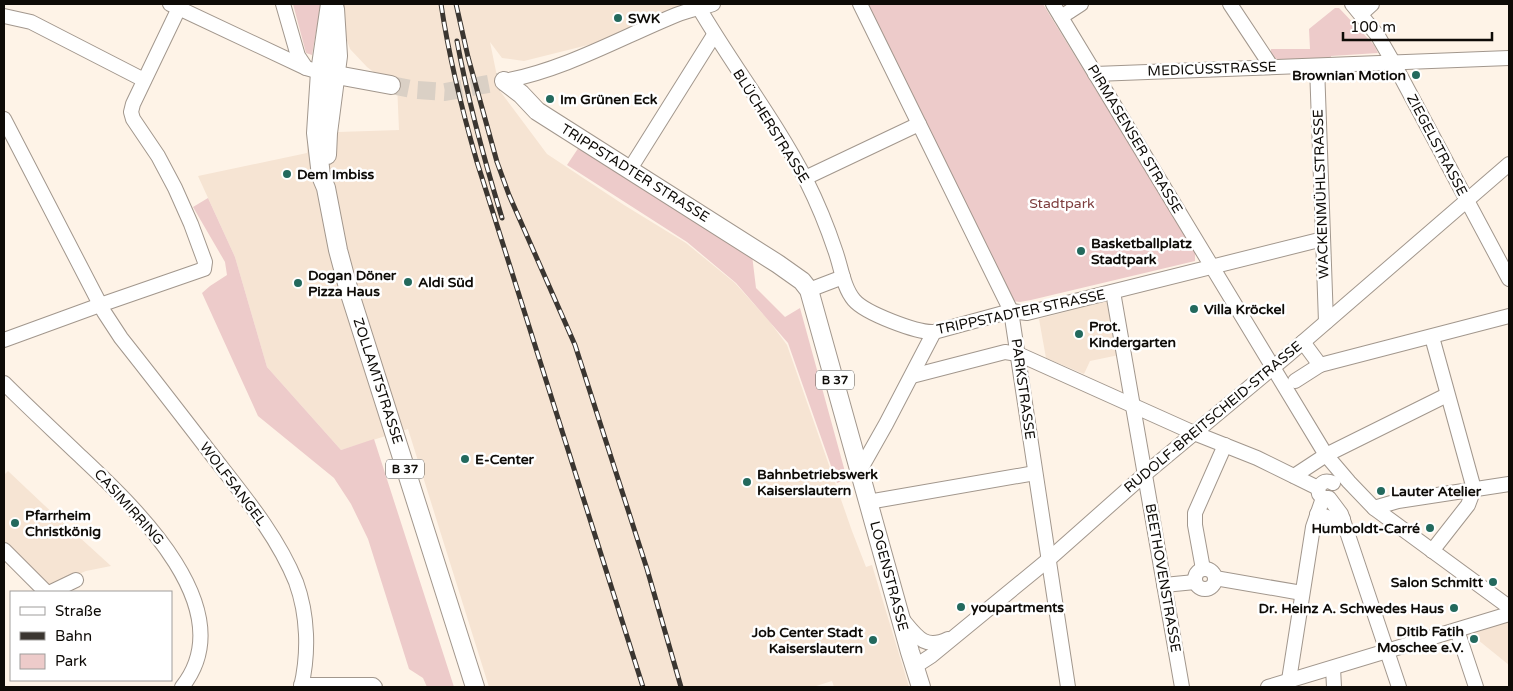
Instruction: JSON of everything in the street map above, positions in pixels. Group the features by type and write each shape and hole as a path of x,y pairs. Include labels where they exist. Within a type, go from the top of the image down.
{"main road":[{"name":"B 37","path":"320,72 330,4"},
{"name":"B 37","path":"320,72 338,39 335,4"},
{"path":"320,72 391,86"},
{"name":"ZOLLAMTSTRASSE","path":"320,72 316,133 321,176 326,188 338,250 349,291 475,687"},
{"name":"TRIPPSTADTER STRASSE","path":"504,81 522,94 537,111 778,264 802,281 809,290"},
{"name":"LOGENSTRASSE","path":"809,290 914,667 922,687"}],"street":[{"path":"283,4 298,56 320,72"},
{"path":"504,81 536,73 594,51 678,14 713,4"},
{"name":"PARKSTRASSE","path":"860,4 1011,311 1068,687"},
{"name":"PIRMASENSER STRASSE","path":"1053,4 1326,455 1374,508 1509,607"},
{"path":"1061,17 1081,4"},
{"path":"1230,4 1271,66"},
{"path":"1356,9 1372,4"},
{"path":"4,340 204,269 205,262 191,224 158,156 133,119 131,112 175,6 275,54 320,72"},
{"name":"BLÜCHERSTRASSE","path":"699,8 714,35 784,141 805,178 835,250 844,277"},
{"name":"ZIEGELSTRASSE","path":"1356,9 1378,36 1393,62 1509,279"},
{"path":"4,16 30,22 144,80"},
{"path":"630,169 714,35"},
{"path":"275,54 287,54 294,43"},
{"name":"MEDICUSSTRASSE","path":"1095,74 1509,58"},
{"name":"WACKENMÜHLSTRASSE","path":"1317,66 1326,322"},
{"name":"WOLFSANGEL","path":"4,119 100,305 122,338 224,470 278,545 296,583 305,615 306,647 301,686"},
{"path":"805,178 919,124"},
{"name":"RUDOLF-BREITSCHEID-STRASSE","path":"914,667 956,636 1048,560 1145,474 1274,367 1466,199 1509,164"},
{"name":"TRIPPSTADTER STRASSE","path":"844,277 855,302 891,320 924,332 934,332 1011,311 1027,313 1323,239"},
{"path":"809,290 844,277"},
{"name":"BEETHOVENSTRASSE","path":"1113,292 1182,687"},
{"path":"1295,381 1320,365 1509,316"},
{"path":"860,470 934,332"},
{"path":"1432,337 1474,489 1468,505 1432,551"},
{"path":"1302,342 1320,365"},
{"path":"912,376 1004,352 1018,354 1194,433 1225,444 1298,479 1337,520 1342,516"},
{"name":"CASIMIRRING","path":"4,383 137,512 161,542 184,577 196,606 200,636 193,670 182,687"},
{"path":"1298,479 1326,455 1447,395"},
{"path":"1203,569 1195,525 1195,514 1225,444"},
{"path":"868,502 1035,473"},
{"path":"1289,680 1302,593 1321,502 1334,495 1336,481"},
{"path":"1374,508 1398,501 1509,484"},
{"path":"1321,502 1342,516 1399,687"},
{"path":"4,550 45,591"},
{"path":"1203,569 1210,569 1215,578 1213,584 1207,589 1201,588 1195,582 1197,573 1203,569"},
{"path":"1215,578 1302,593"},
{"path":"53,591 76,580"},
{"path":"1164,585 1195,582"},
{"path":"1268,687 1509,614"},
{"path":"900,616 915,635 924,642 939,644 956,636"},
{"path":"1457,630 1476,687"},
{"path":"1333,668 1334,687"},
{"path":"301,686 373,685 375,687"}],"shaded area":[{"path":"341,4 687,4 592,44 524,61 502,58 490,42 500,91 547,154 686,243 735,283 770,322 787,345 852,531 866,567 872,565 909,687 834,687 832,681 813,687 489,687 408,429 341,450 267,367 235,257 198,176 307,153 308,133 399,130 397,84 383,79 367,67 350,49 342,27"},
{"name":"Prot. Kindergarten","path":"1109,300 1119,355 1090,361 1084,374 1046,358 1039,319"},
{"path":"8,471 111,566 86,571 50,586 4,542 4,475"},
{"path":"1509,618 1509,665 1467,631"}],"green space":[{"path":"293,4 321,4 312,55 306,53"},
{"name":"Stadtpark","path":"865,4 1043,4 1195,251 1195,261 1031,300 1012,301"},
{"path":"1335,8 1339,8 1374,45 1378,53 1331,56 1331,59 1271,62 1271,49 1310,49 1309,29"},
{"path":"579,147 752,255 756,288 785,317 800,308 847,479 837,483 788,343 736,283 687,242 567,165"},
{"path":"208,198 235,257 267,367 341,450 374,439 454,687 427,687 423,678 409,669 368,539 351,504 334,478 258,416 202,293 227,275 225,262 193,207"}],"tunnel":[{"path":"391,85 416,90 445,92 504,81"}],"railway":[{"path":"441,4 456,83 477,162 643,687"},
{"path":"456,4 468,57 497,162 509,195 575,345 647,569 681,687"},
{"path":"457,41 477,130 502,218"}],"place":[{"name":"SWK","path":"618,18"},
{"name":"Brownian Motion","path":"1416,75"},
{"name":"Im Grünen Eck","path":"550,99"},
{"name":"Dem Imbiss","path":"287,174"},
{"name":"Basketballplatz Stadtpark","path":"1081,251"},
{"name":"Aldi Süd","path":"408,282"},
{"name":"Dogan Döner Pizza Haus","path":"298,283"},
{"name":"Villa Kröckel","path":"1194,309"},
{"name":"Prot. Kindergarten","path":"1079,334"},
{"name":"E-Center","path":"465,459"},
{"name":"Bahnbetriebswerk Kaiserslautern","path":"747,482"},
{"name":"Lauter Atelier","path":"1381,491"},
{"name":"Pfarrheim Christkönig","path":"15,523"},
{"name":"Humboldt-Carré","path":"1430,528"},
{"name":"Salon Schmitt","path":"1493,582"},
{"name":"youpartments","path":"961,607"},
{"name":"Dr. Heinz A. Schwedes Haus","path":"1454,608"},
{"name":"Ditib Fatih Moschee e.V.","path":"1474,639"},
{"name":"Job Center Stadt Kaiserslautern","path":"873,640"}]}
